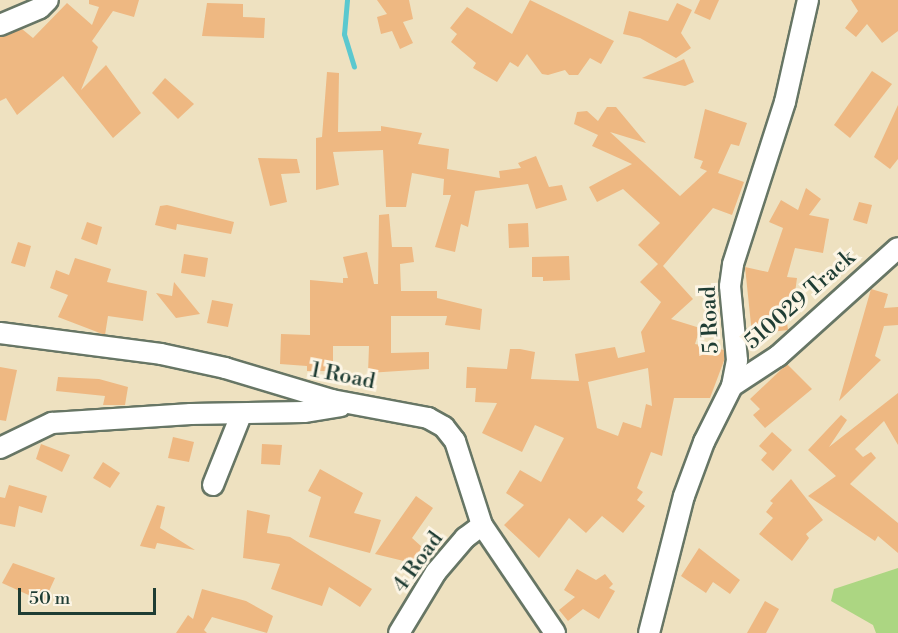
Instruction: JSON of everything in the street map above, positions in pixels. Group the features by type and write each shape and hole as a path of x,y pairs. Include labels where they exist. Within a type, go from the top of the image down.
{"street":[{"path":"0,25 40,8 48,0"},
{"name":"5 Road","path":"649,633 684,496 704,442 732,386 737,360 730,286 733,264 785,102 808,0"},
{"name":"510029 Track","path":"732,386 778,356 898,249"},
{"name":"1 Road","path":"0,333 161,354 356,404 407,412 444,427 455,441 482,525 555,633"},
{"path":"0,448 52,423 304,412 356,404"},
{"path":"213,485 241,415"},
{"name":"4 Road","path":"399,633 436,572 460,543 482,525"}],"green space":[{"path":"898,568 898,633 876,633 873,625 831,601 834,589"}],"building":[{"path":"89,0 139,0 134,17 113,11 92,41 98,47 81,90 106,65 141,113 113,138 63,76 17,115 6,98 0,101 0,37 22,29 33,38 67,3 92,25 99,7 89,4"},
{"path":"377,0 409,0 413,19 403,22 413,43 400,49 392,31 381,34 377,17 387,14"},
{"path":"530,0 614,41 601,64 590,58 578,75 569,75 565,70 548,75 542,74 527,54 518,67 510,62 497,82 473,68 476,63 451,42 457,34 450,28 467,7 512,34"},
{"path":"700,0 719,0 710,20 694,13"},
{"path":"851,0 898,0 898,31 882,43 867,24 856,37 845,28 858,11"},
{"path":"207,3 243,4 243,17 265,18 264,38 202,36"},
{"path":"677,3 692,10 681,33 691,48 676,58 640,38 623,34 629,11 668,21"},
{"path":"684,59 694,82 685,86 642,78"},
{"path":"872,71 892,84 850,138 834,125"},
{"path":"327,72 339,73 338,132 381,131 381,126 422,133 418,144 449,149 447,169 500,178 499,171 521,168 518,163 536,156 549,187 562,185 567,200 536,209 528,184 475,191 468,227 461,224 455,252 435,247 451,195 443,195 444,179 412,173 406,207 386,207 383,150 333,152 339,185 316,190 316,138 322,137"},
{"path":"165,78 194,104 178,119 152,93"},
{"path":"898,105 898,159 890,169 874,157"},
{"path":"607,107 616,107 646,143 610,132 680,196 707,171 700,168 703,161 694,158 705,109 747,123 739,146 731,144 718,173 744,182 732,215 713,208 663,266 693,299 671,319 700,328 695,344 724,350 725,358 710,398 674,398 662,456 651,452 637,488 643,492 637,500 645,506 623,533 602,516 586,533 569,518 539,558 504,525 524,505 506,493 520,470 541,482 564,438 535,425 522,452 482,433 497,403 475,402 476,388 466,388 467,367 507,369 510,349 520,349 535,352 531,379 579,381 575,354 615,347 618,358 645,352 641,332 661,302 640,282 658,264 638,245 660,223 623,189 597,202 589,187 632,164 592,146 598,135 574,124 577,112 587,111 598,121","holes":["648,368 652,406 646,404 641,428 623,422 618,436 597,428 588,382"]},
{"path":"258,158 297,159 300,173 281,174 287,202 270,206"},
{"path":"806,188 821,199 809,215 829,219 823,253 795,248 787,277 797,278 794,300 784,299 788,330 752,334 745,267 768,272 783,228 769,222 781,200 798,210"},
{"path":"859,202 872,205 867,224 853,220"},
{"path":"167,205 234,222 231,234 177,224 176,230 155,225 160,206"},
{"path":"389,214 392,247 412,247 414,262 400,264 401,291 437,291 437,298 482,309 480,330 445,325 447,316 391,316 391,353 429,352 429,369 368,373 369,346 333,346 333,371 307,371 307,366 280,364 281,334 310,335 310,280 343,283 343,278 348,278 343,257 367,252 374,284 378,284 379,215"},
{"path":"87,222 102,227 97,245 81,239"},
{"path":"528,223 529,247 509,248 508,224"},
{"path":"18,242 31,246 25,267 11,263"},
{"path":"184,254 208,258 205,277 181,273"},
{"path":"569,256 570,280 543,281 543,277 532,277 532,257"},
{"path":"75,258 111,269 107,282 147,291 143,321 108,316 105,335 58,317 68,295 50,288 56,270 69,275"},
{"path":"174,282 200,314 176,318 156,293 172,296"},
{"path":"871,289 888,294 884,308 898,307 898,325 884,326 875,356 881,360 839,401"},
{"path":"212,300 233,304 228,327 207,323"},
{"path":"787,364 812,389 765,428 753,415 760,409 750,399"},
{"path":"0,367 17,370 6,421 0,420"},
{"path":"58,377 99,379 128,387 125,405 103,405 105,396 56,391"},
{"path":"898,393 898,445 884,421 855,449 863,457 871,452 876,458 850,484 898,523 898,553 878,536 875,541 808,496 836,476 808,450 841,415 847,420 829,447"},
{"path":"772,432 792,450 773,471 761,460 767,453 759,446"},
{"path":"173,437 194,442 189,462 168,458"},
{"path":"41,444 70,455 62,472 36,459"},
{"path":"262,444 282,445 280,465 261,464"},
{"path":"103,462 120,473 110,488 93,478"},
{"path":"320,469 363,493 354,513 381,520 370,553 309,537 321,497 308,491"},
{"path":"791,479 823,520 806,534 809,538 792,561 759,534 773,518 766,512 773,503 770,501"},
{"path":"9,485 47,496 42,513 19,506 15,527 0,524 0,497 5,498"},
{"path":"416,496 433,508 412,538 422,547 412,563 375,554"},
{"path":"157,505 165,507 160,528 195,550 157,543 155,549 140,546"},
{"path":"247,510 270,515 267,533 290,537 372,589 360,607 329,587 322,606 271,589 280,564 243,558"},
{"path":"699,548 740,580 730,594 713,582 706,593 681,576"},
{"path":"13,563 55,578 44,602 2,583"},
{"path":"577,569 596,580 605,574 613,584 609,588 615,591 599,619 583,609 568,621 559,610 575,597 564,590"},
{"path":"202,589 246,601 273,616 267,633 212,617 204,630 207,633 176,633 188,615 193,619"},
{"path":"765,601 779,609 766,633 747,633"}],"waterway":[{"path":"347,0 344,34 354,67"}]}
